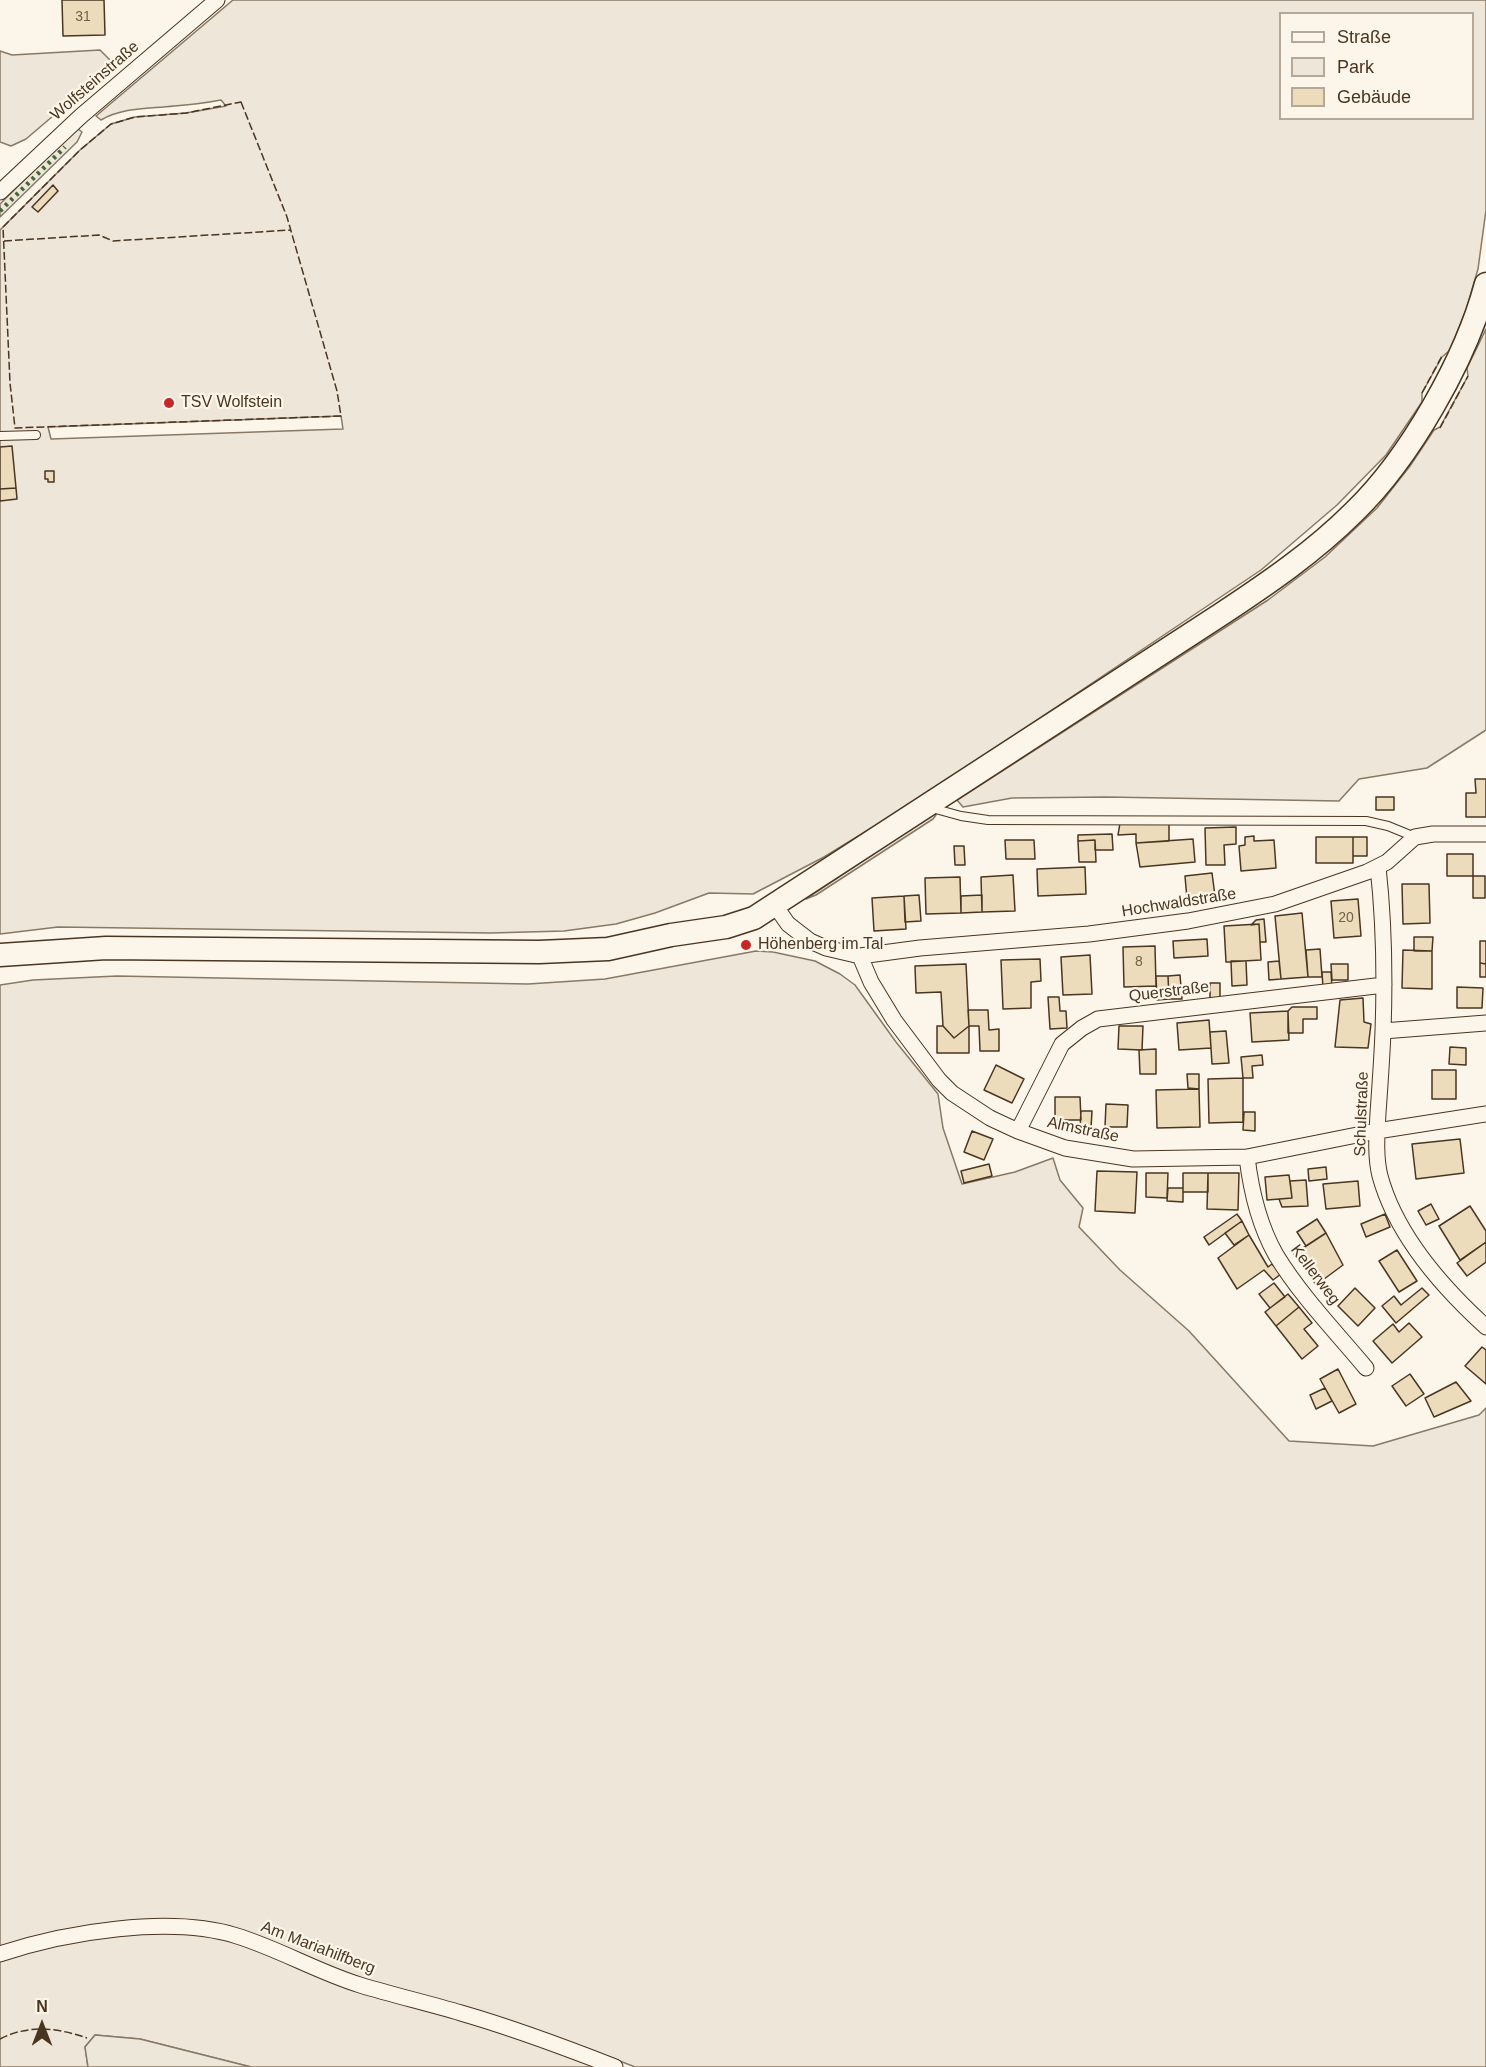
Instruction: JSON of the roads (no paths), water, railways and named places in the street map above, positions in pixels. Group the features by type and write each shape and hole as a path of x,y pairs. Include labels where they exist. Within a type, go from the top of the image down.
{"main road":[{"path":"0,955 62,949 128,947 562,952 608,949 671,935 738,924 754,918 1247,597 1305,554 1355,511 1403,453 1438,400 1472,326 1486,284"}],"street":[{"name":"Wolfsteinstraße","path":"3,183 217,0"},
{"path":"1415,837 1433,834 1486,834"},
{"name":"Hochwaldstraße","path":"861,956 920,948 1101,933 1188,921 1275,904 1328,887 1378,867 1415,837"},
{"name":"Schulstraße","path":"1378,867 1384,985 1377,1131 1379,1174 1392,1208 1417,1250 1444,1284 1486,1327"},
{"path":"774,904 788,924 804,937 826,948 861,956"},
{"name":"Almstraße","path":"861,956 880,999 939,1080 952,1093 967,1104 1018,1131 1065,1148 1133,1159 1247,1157 1377,1131 1486,1114"},
{"name":"Querstraße","path":"1018,1131 1062,1044 1098,1019 1384,985"},
{"path":"1383,1031 1486,1023"},
{"name":"Kellerweg","path":"1247,1157 1254,1202 1275,1253 1291,1277 1366,1368"},
{"name":"Am Mariahilfberg","path":"0,1954 54,1939 128,1929 182,1928 218,1931 264,1945 354,1983 501,2025 615,2067"}],"lane":[{"path":"0,436 36,435"},
{"path":"927,806 961,816 988,820 1366,820 1415,837"}],"place":[{"name":"TSV Wolfstein","path":"169,403"},
{"name":"Höhenberg im Tal","path":"746,945"}]}
